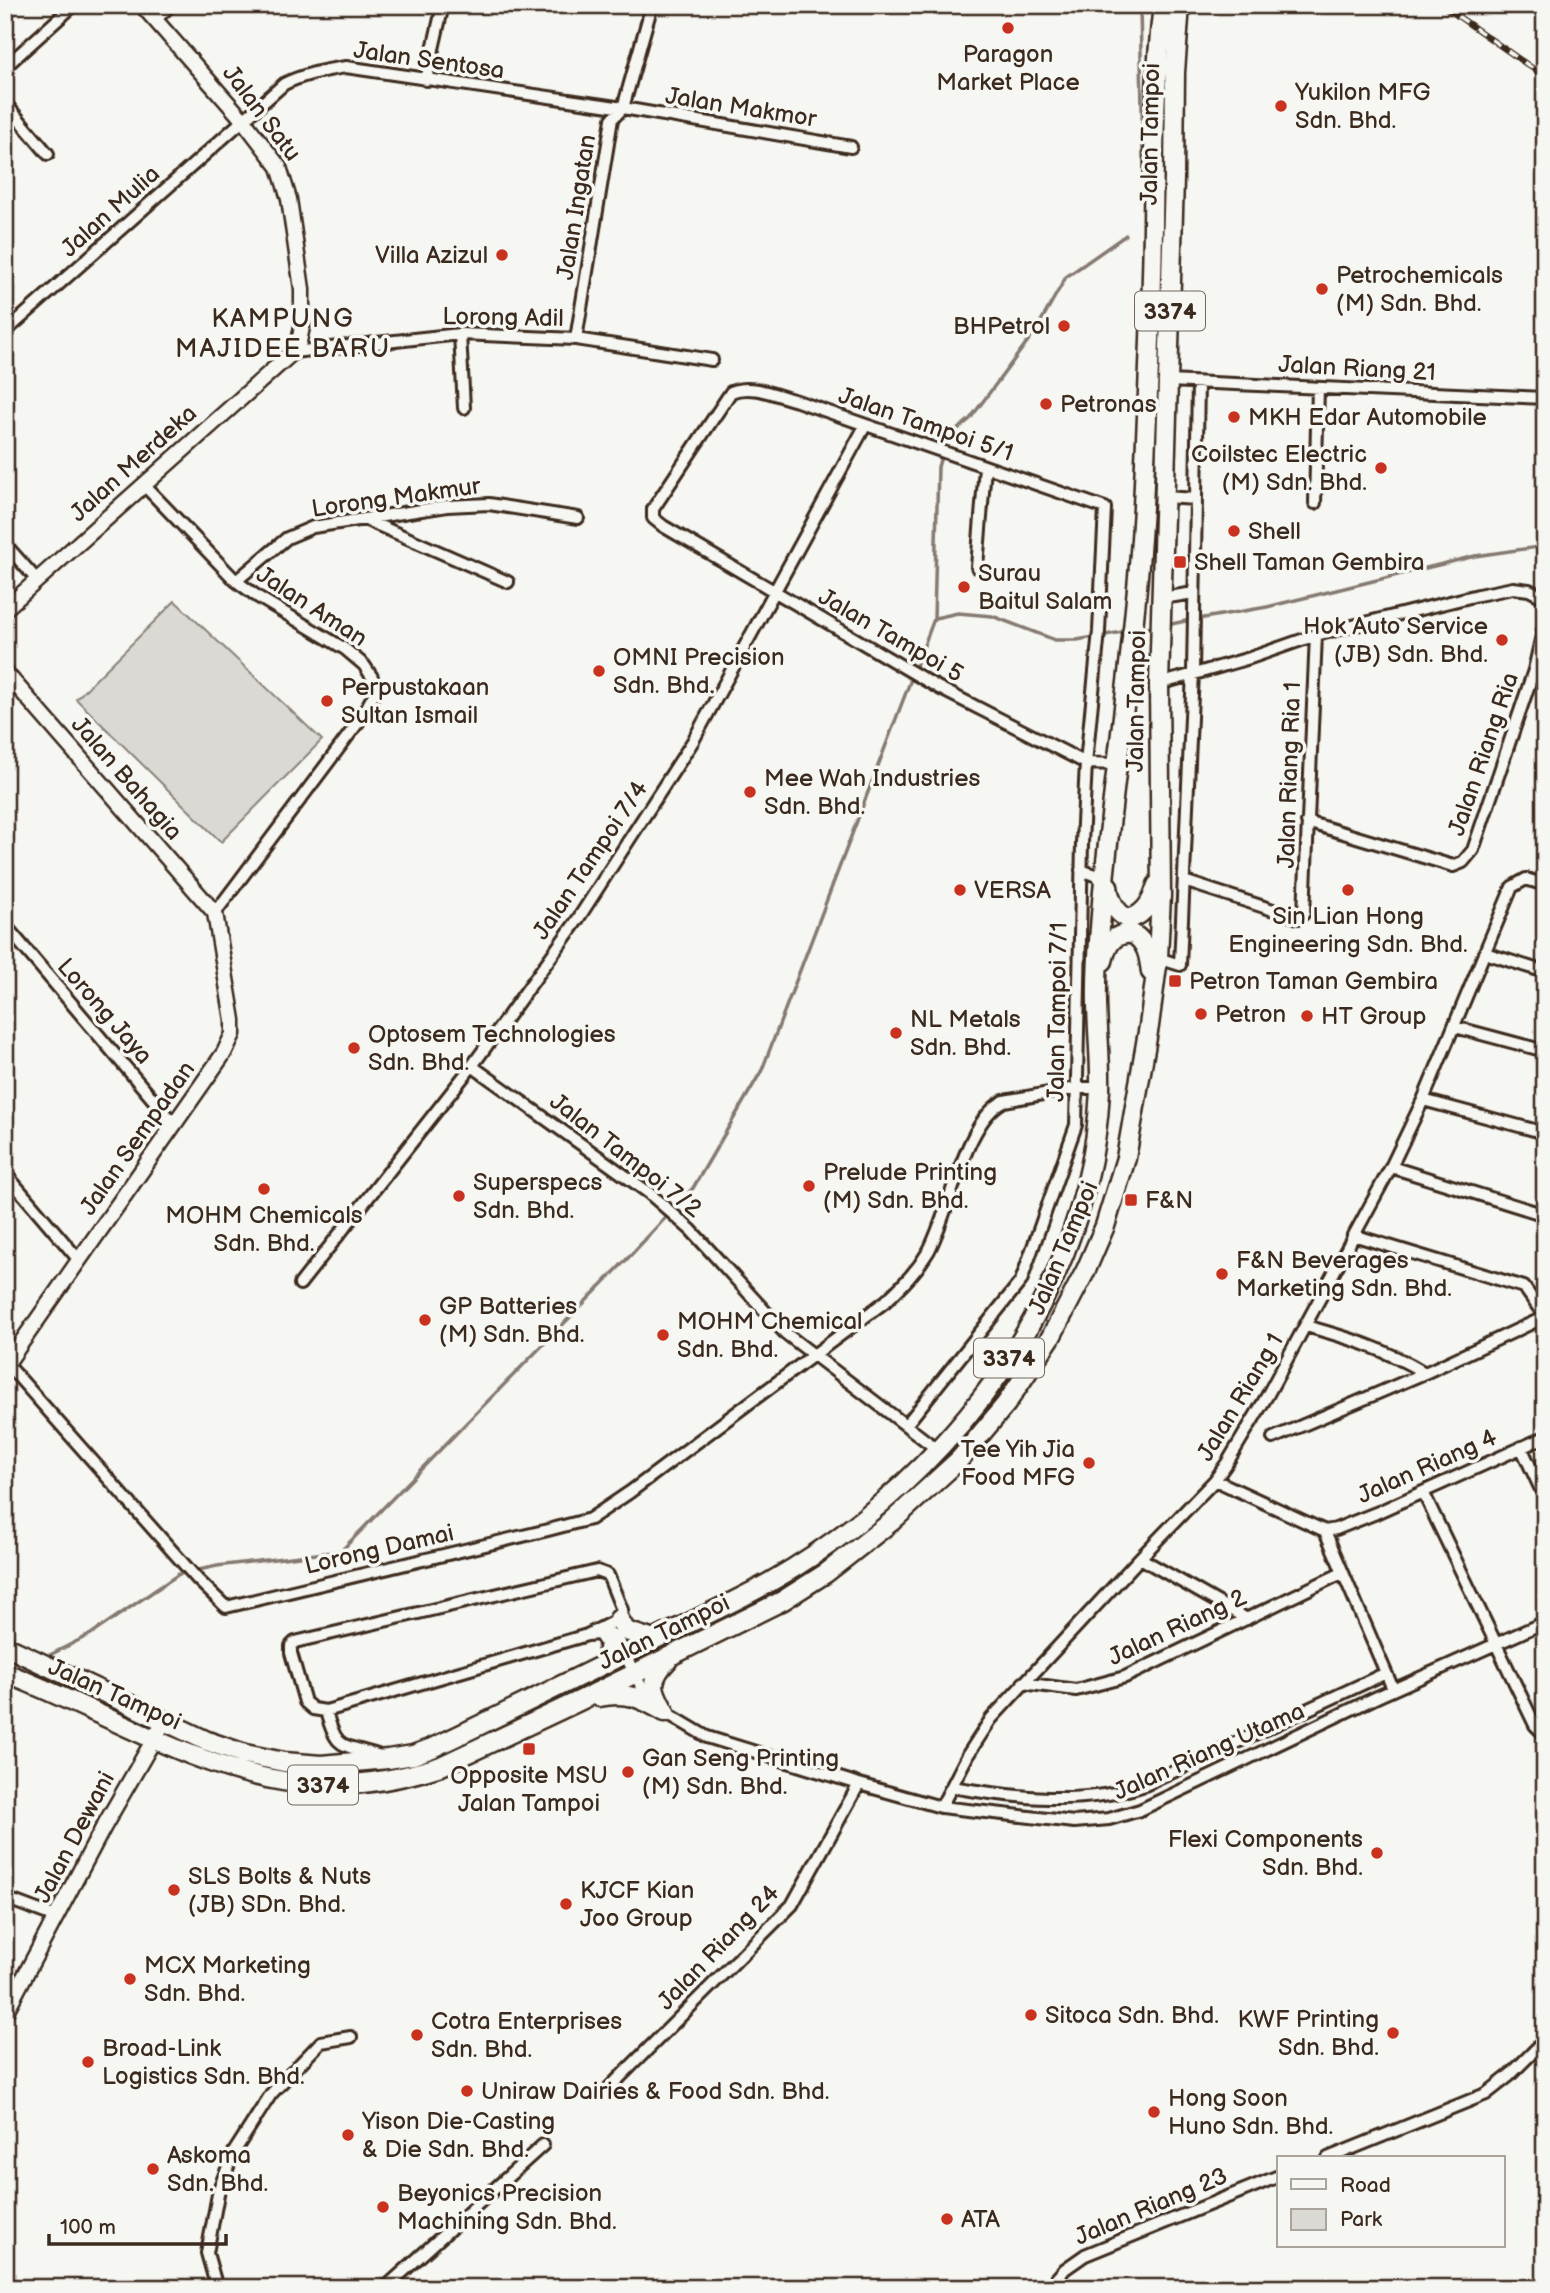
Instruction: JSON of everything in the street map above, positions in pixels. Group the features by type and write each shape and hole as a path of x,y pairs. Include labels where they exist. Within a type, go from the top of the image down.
{"main road":[{"name":"Jalan Tampoi","path":"5,1646 208,1741 245,1754 284,1762 321,1765 412,1755 432,1748 741,1598 805,1560 873,1510 938,1450 986,1393 1031,1326 1065,1255 1094,1156 1100,1088 1097,985 1105,875 1133,645 1143,495 1158,64 1163,5"},
{"name":"Jalan Tampoi","path":"7,1674 203,1759 240,1772 283,1781 323,1785 412,1775 441,1766 582,1700 782,1601 826,1573 891,1522 959,1460 1006,1404 1051,1337 1086,1270 1105,1226 1126,1158 1158,958 1161,875 1159,684 1175,72 1180,5"},
{"path":"1105,875 1113,906 1121,915 1134,917 1146,909 1161,875"},
{"path":"1097,985 1106,948 1112,939 1119,935 1133,934 1146,948 1150,960 1153,994"},
{"path":"619,1619 626,1631 654,1640"},
{"path":"595,1634 608,1642 606,1664"},
{"path":"665,1712 653,1684 656,1672 672,1656"},
{"path":"582,1700 622,1694 642,1699 665,1712"}],"street":[{"path":"5,67 74,5"},
{"name":"Jalan Satu","path":"142,5 243,120 279,167 289,199 303,310 303,327 293,352"},
{"path":"156,19 171,5"},
{"path":"426,80 443,5"},
{"name":"Jalan Ingatan","path":"576,340 612,119 623,108 652,5"},
{"name":"Jalan Sentosa","path":"243,120 284,85 298,77 346,67 623,108"},
{"path":"5,103 48,154"},
{"name":"Jalan Makmor","path":"623,108 851,147"},
{"name":"Jalan Mulia","path":"5,332 243,120"},
{"path":"460,334 464,408"},
{"name":"Lorong Adil","path":"293,352 460,334 576,340 712,360"},
{"name":"Jalan Merdeka","path":"5,609 293,352"},
{"name":"Jalan Riang 21","path":"1168,381 1545,398"},
{"path":"1158,958 1180,965 1192,672 1198,383"},
{"name":"Jalan Tampoi 5/1","path":"653,518 653,509 731,392 741,388 797,401 1105,508"},
{"path":"1315,503 1318,388"},
{"name":"Jalan Tampoi 7/4","path":"300,1284 472,1066 576,922 657,799 717,699 865,426"},
{"path":"976,567 982,465"},
{"name":"Jalan Aman","path":"143,484 236,581 345,649 364,665 372,677 374,694 360,720 215,913"},
{"path":"1165,497 1196,499"},
{"name":"Lorong Makmur","path":"236,581 287,538 313,527 447,506 489,504 578,518"},
{"name":"Jalan Tampoi 7/1","path":"905,1425 1021,1281 1076,1125 1086,763 1099,631 1105,508"},
{"name":"Jalan Tampoi 5","path":"653,518 924,680 1086,763 1117,764"},
{"path":"364,519 508,582"},
{"path":"5,544 37,580"},
{"path":"1159,684 1316,635 1513,588 1529,590 1545,598"},
{"path":"1162,607 1194,593"},
{"name":"Jalan Riang Ria","path":"1307,822 1453,866 1463,862 1473,850 1530,683 1545,622"},
{"name":"Jalan Riang Ria 1","path":"1184,881 1298,918 1302,917 1316,635"},
{"name":"Jalan Bahagia","path":"5,672 215,913"},
{"path":"1081,870 1105,875"},
{"name":"Jalan Riang 1","path":"941,1807 969,1753 992,1719 1215,1480 1267,1396 1391,1167 1455,1027 1512,887 1526,880 1545,885"},
{"name":"Jalan Sempadan","path":"6,1365 224,1053 233,1034 215,913"},
{"name":"Lorong Jaya","path":"5,925 173,1123"},
{"path":"1485,953 1545,972"},
{"path":"1455,1027 1545,1051"},
{"name":"Jalan Tampoi 7/2","path":"472,1066 649,1193 691,1230 785,1333 938,1450"},
{"path":"814,1356 886,1301 912,1276 929,1250 979,1125 995,1105 1077,1088 1100,1088"},
{"path":"1423,1100 1545,1133"},
{"path":"1391,1167 1545,1215"},
{"path":"5,1173 79,1259"},
{"path":"1273,1438 1545,1317 1524,1287 1353,1235"},
{"path":"1306,1326 1368,1344 1398,1357 1424,1373"},
{"name":"Lorong Damai","path":"6,1365 198,1580 226,1607 232,1607 590,1518 630,1492 814,1356"},
{"name":"Jalan Riang 4","path":"1325,1531 1336,1529 1423,1492 1545,1437"},
{"path":"1521,1447 1545,1498"},
{"path":"1215,1480 1325,1531 1393,1689"},
{"path":"1423,1492 1535,1725 1545,1735"},
{"path":"1140,1558 1247,1619"},
{"path":"595,1634 619,1619 622,1610 608,1575 597,1571 295,1642 290,1653 305,1702 313,1709 326,1711 595,1634 610,1633 616,1637 625,1654"},
{"name":"Jalan Riang 2","path":"1023,1684 1076,1690 1125,1677 1342,1573"},
{"name":"Jalan Riang Utama","path":"625,1654 643,1690 665,1712 707,1737 941,1807 1074,1822 1109,1819 1140,1810 1393,1689 1545,1622"},
{"path":"952,1787 988,1793 1061,1798 1119,1793 1145,1785 1385,1673"},
{"path":"326,1711 332,1735 339,1742 388,1759"},
{"name":"Jalan Dewani","path":"5,2013 103,1828 165,1720"},
{"path":"1258,1734 1266,1751"},
{"name":"Jalan Riang 24","path":"609,2088 792,1905 859,1784"},
{"path":"5,1898 56,1917"},
{"path":"217,2288 207,2253 219,2189 234,2152 271,2094 321,2042 351,2037"},
{"path":"1333,2156 1486,2094 1509,2076 1545,2040"},
{"path":"385,2288 543,2145"},
{"name":"Jalan Riang 23","path":"1048,2288 1065,2269 1085,2255 1277,2177"}],"green space":[{"path":"175,601 322,740 221,842 76,699"}],"waterway":[{"path":"1140,5 1143,158"},
{"path":"194,1571 341,1551 693,1188 762,1070 934,619 938,467 946,439 970,419 1036,330 1066,277 1126,235"},
{"path":"1198,619 1267,607 1475,556 1545,546"},
{"path":"935,618 958,613 992,616 1055,640 1077,640 1128,631"},
{"path":"1167,625 1190,620"},
{"path":"1139,629 1156,627"},
{"path":"44,1658 91,1634 179,1574 187,1573"}],"railway":[{"path":"1442,5 1545,77"}],"place":[{"name":"Paragon Market Place","path":"1008,28"},
{"name":"Yukilon MFG Sdn. Bhd.","path":"1281,106"},
{"name":"Villa Azizul","path":"502,255"},
{"name":"Petrochemicals (M) Sdn. Bhd.","path":"1322,289"},
{"name":"BHPetrol","path":"1064,326"},
{"name":"Petronas","path":"1046,404"},
{"name":"MKH Edar Automobile","path":"1234,417"},
{"name":"Coilstec Electric (M) Sdn. Bhd.","path":"1381,468"},
{"name":"Shell","path":"1234,531"},
{"name":"Shell Taman Gembira","path":"1180,562"},
{"name":"Surau Baitul Salam","path":"964,587"},
{"name":"Hok Auto Service (JB) Sdn. Bhd.","path":"1502,640"},
{"name":"OMNI Precision Sdn. Bhd.","path":"599,671"},
{"name":"Perpustakaan Sultan Ismail","path":"327,701"},
{"name":"Mee Wah Industries Sdn. Bhd.","path":"750,792"},
{"name":"VERSA","path":"960,890"},
{"name":"Sin Lian Hong Engineering Sdn. Bhd.","path":"1348,890"},
{"name":"Petron Taman Gembira","path":"1175,981"},
{"name":"Petron","path":"1201,1014"},
{"name":"HT Group","path":"1307,1016"},
{"name":"NL Metals Sdn. Bhd.","path":"896,1033"},
{"name":"Optosem Technologies Sdn. Bhd.","path":"354,1048"},
{"name":"Prelude Printing (M) Sdn. Bhd.","path":"809,1186"},
{"name":"MOHM Chemicals Sdn. Bhd.","path":"264,1189"},
{"name":"Superspecs Sdn. Bhd.","path":"459,1196"},
{"name":"F&N","path":"1131,1200"},
{"name":"F&N Beverages Marketing Sdn. Bhd.","path":"1222,1274"},
{"name":"GP Batteries (M) Sdn. Bhd.","path":"425,1320"},
{"name":"MOHM Chemical Sdn. Bhd.","path":"663,1335"},
{"name":"Tee Yih Jia Food MFG","path":"1089,1463"},
{"name":"Opposite MSU Jalan Tampoi","path":"529,1749"},
{"name":"Gan Seng Printing (M) Sdn. Bhd.","path":"628,1772"},
{"name":"Flexi Components Sdn. Bhd.","path":"1377,1853"},
{"name":"SLS Bolts & Nuts (JB) SDn. Bhd.","path":"174,1890"},
{"name":"KJCF Kian Joo Group","path":"566,1904"},
{"name":"MCX Marketing Sdn. Bhd.","path":"130,1979"},
{"name":"Sitoca Sdn. Bhd.","path":"1031,2015"},
{"name":"KWF Printing Sdn. Bhd.","path":"1393,2033"},
{"name":"Cotra Enterprises Sdn. Bhd.","path":"417,2035"},
{"name":"Broad-Link Logistics Sdn. Bhd.","path":"88,2062"},
{"name":"Uniraw Dairies & Food Sdn. Bhd.","path":"467,2091"},
{"name":"Hong Soon Huno Sdn. Bhd.","path":"1154,2112"},
{"name":"Yison Die-Casting & Die Sdn. Bhd.","path":"348,2135"},
{"name":"Askoma Sdn. Bhd.","path":"153,2169"},
{"name":"Beyonics Precision Machining Sdn. Bhd.","path":"383,2207"},
{"name":"ATA","path":"947,2219"}],"district":[{"name":"KAMPUNG MAJIDEE BARU","path":"283,333"}]}
